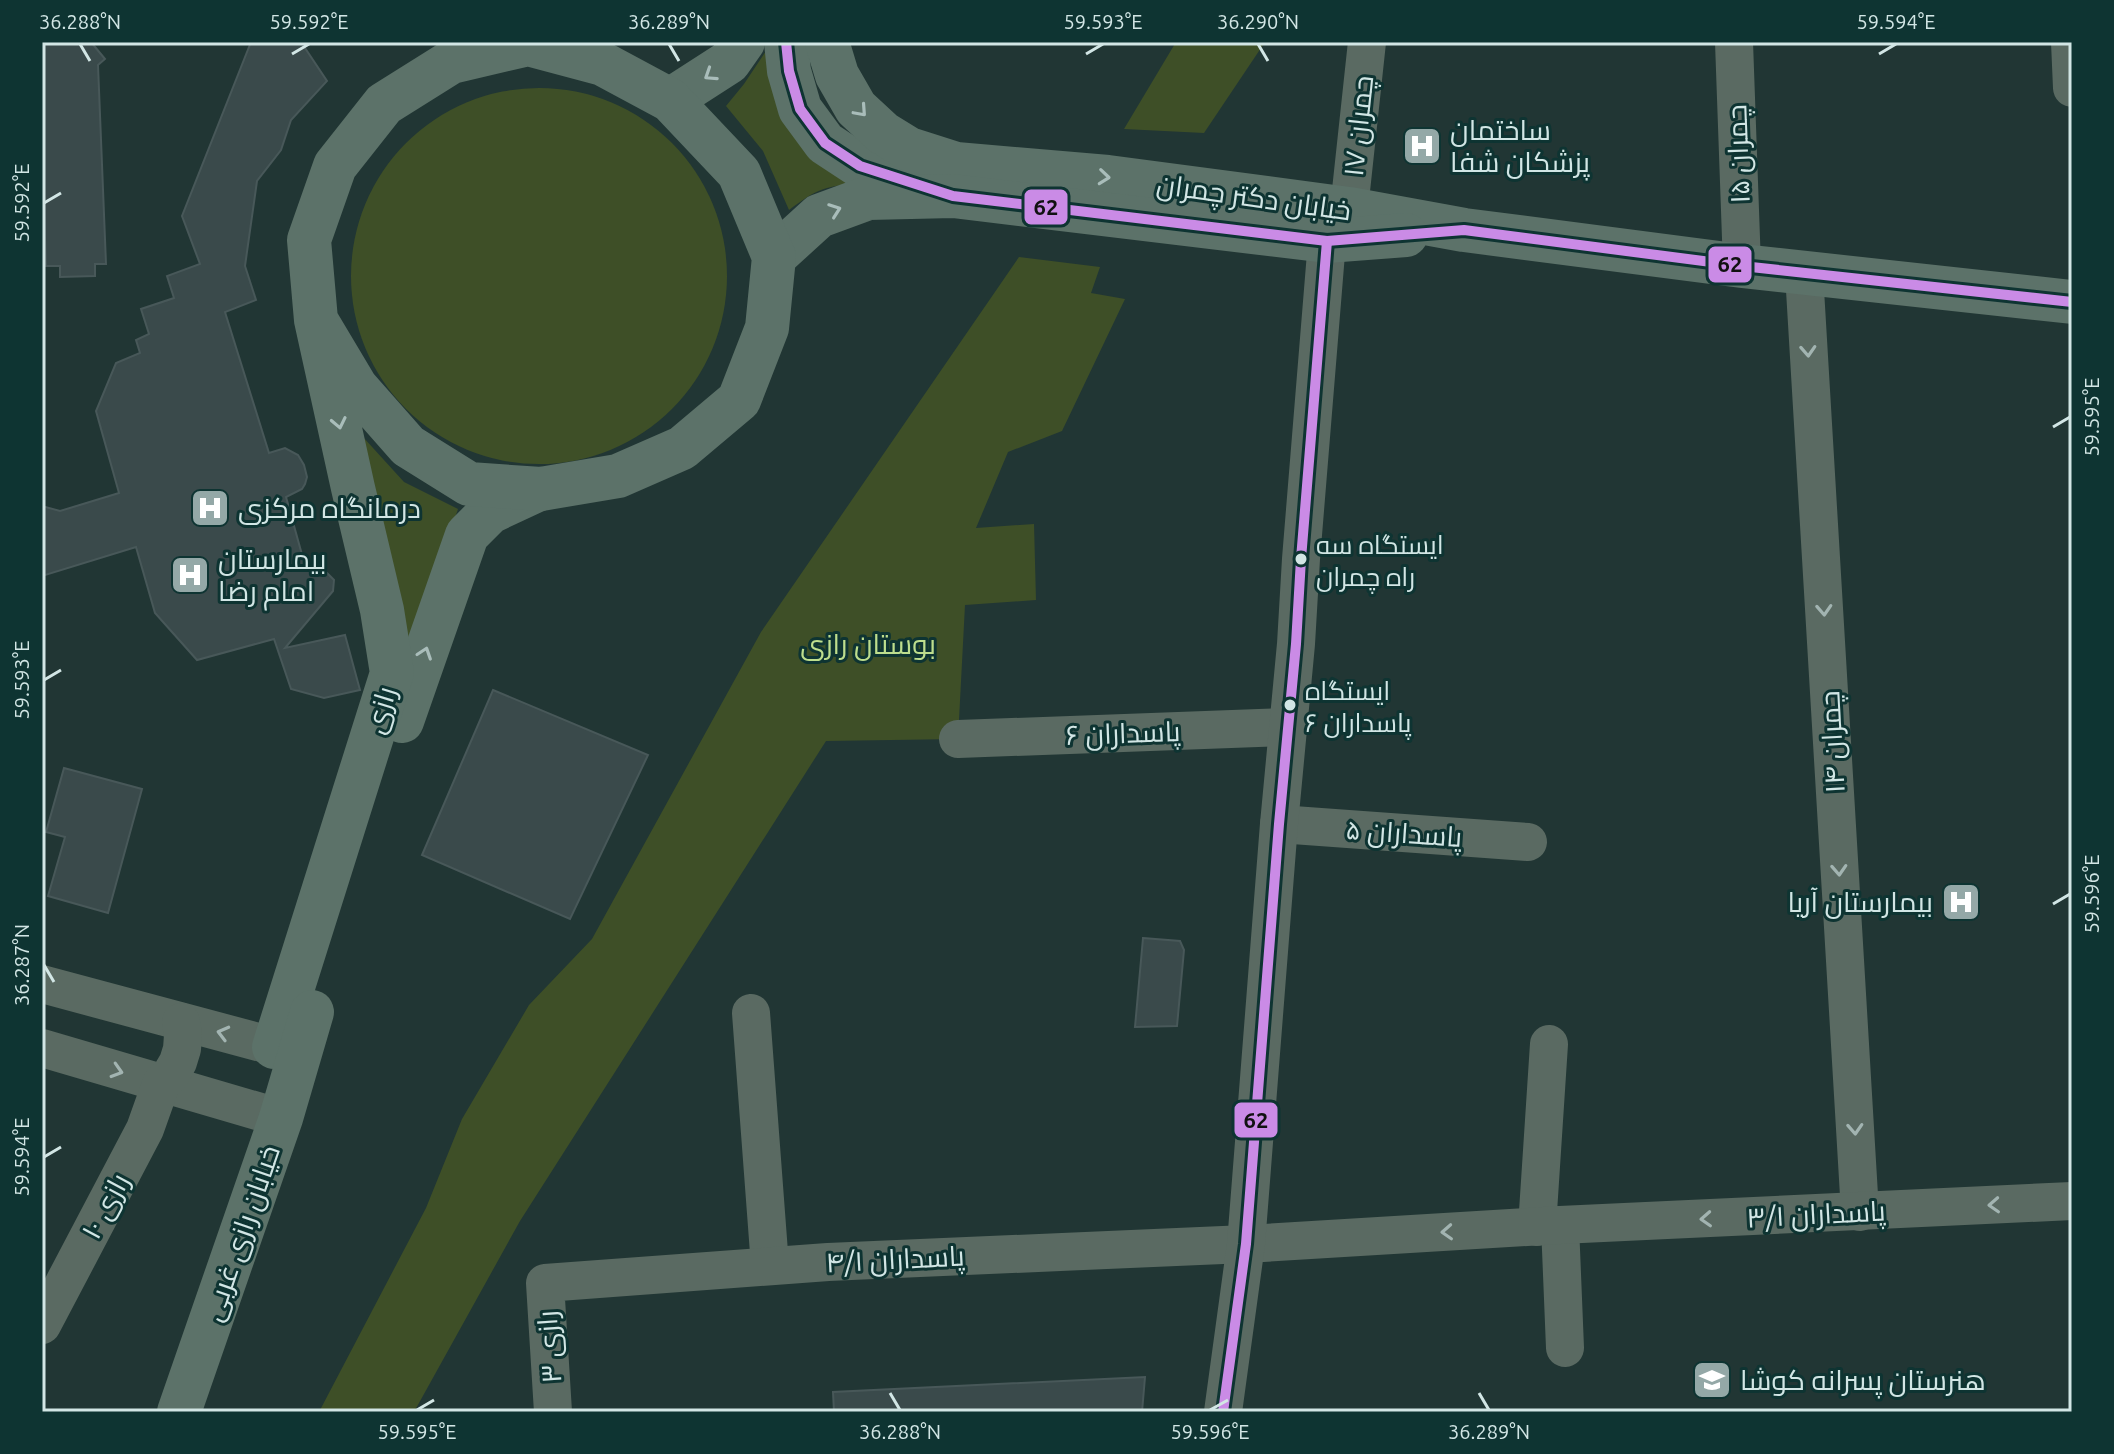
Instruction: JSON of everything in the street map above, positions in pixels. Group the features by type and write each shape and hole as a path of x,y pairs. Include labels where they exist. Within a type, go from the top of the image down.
{"main road":[{"path":"670,100 729,62 743,42"},
{"path":"786,42 789,71 800,109 825,143 860,166 953,196"},
{"name":"خیابان دکتر چمران","path":"827,42 837,75 856,108 883,133 909,149 956,164 1108,177 1338,225 1464,230 1742,266 2072,302"},
{"name":"رازی","path":"287,1050 392,673 382,610 316,320 309,240 335,166 384,104 451,62 528,44 603,64 670,100 739,173 774,257"},
{"path":"316,320 356,387 408,446 469,484 541,489 618,476 682,448 739,400 767,328 774,257 819,216 868,198 953,196 1338,225"},
{"name":"رازی","path":"287,1050 467,535 490,512 541,489"},
{"name":"خیابان رازی غربی","path":"179,1412 281,1118 287,1050"}],"street":[{"name":"چمران ۱۷","path":"1223,1412 1246,1244 1301,559 1338,225 1367,42"},
{"name":"چمران ۱۵","path":"1734,42 1742,266"},
{"path":"2070,42 2072,88"},
{"name":"چمران ۱۴","path":"1804,273 1860,1212"},
{"name":"پاسداران ۶","path":"958,739 1288,727"},
{"name":"پاسداران ۵","path":"1279,824 1528,842"},
{"path":"42,984 287,1050"},
{"path":"751,1013 770,1266"},
{"name":"رازی ۱۰","path":"42,1325 145,1129 161,1084 178,1062 182,1049 181,1022"},
{"path":"1549,1044 1548,1226 1565,1348"},
{"path":"42,1048 281,1118"},
{"name":"پاسداران ۳/۱","path":"1246,1244 2072,1201"},
{"name":"پاسداران ۴/۱","path":"545,1283 828,1262 1246,1244"},
{"name":"رازی ۳","path":"545,1283 553,1412"}],"green space":[{"path":"772,42 861,184 822,190 789,210 763,151 726,106"},
{"path":"1176,42 1265,42 1204,133 1124,129"},
{"path":"539,88 576,91 611,102 644,119 672,143 696,171 713,204 724,239 727,276 724,313 713,348 696,381 672,409 644,433 611,450 576,461 539,464 502,461 467,450 434,433 406,409 382,381 365,348 354,313 351,276 354,239 365,204 382,171 406,143 434,119 467,102 502,91"},
{"name":"بوستان رازی","path":"1019,257 1100,267 1091,293 1125,299 1062,431 1008,452 976,528 1034,524 1036,600 965,605 958,739 826,741 520,1221 414,1412 319,1412 426,1208 462,1119 529,1005 592,939 761,632"},
{"path":"363,437 404,482 458,509 408,655"}],"building":[{"path":"42,42 91,42 105,59 98,65 106,264 95,264 95,276 60,277 60,266 46,266"},
{"path":"251,42 301,42 327,81 291,120 281,150 257,181 245,266 256,300 225,312 269,453 285,448 298,455 304,465 305,484 302,489 286,497 306,569 326,572 334,580 333,591 285,648 345,635 360,690 324,698 291,689 274,639 197,660 155,613 136,547 42,576 42,506 60,511 119,493 96,411 116,363 140,353 136,340 149,334 141,309 174,298 167,276 200,264 182,216"},
{"path":"493,690 648,755 570,919 422,855"},
{"path":"64,768 142,789 108,913 48,896 65,837 46,832"},
{"path":"1143,938 1180,941 1184,950 1177,1026 1135,1027"},
{"path":"1145,1377 1142,1412 834,1412 833,1392"}],"transit line":[{"name":"62","path":"786,42 789,71 800,109 825,143 860,166 953,196 1327,241 1464,230 1742,266 2072,302"},
{"name":"62","path":"1223,1412 1246,1244 1327,241"}],"place":[{"name":"ساختمان پزشکان شفا","path":"1422,146"},
{"name":"درمانگاه مرکزی","path":"210,508"},
{"name":"ایستگاه سه راه چمران","path":"1301,559"},
{"name":"بیمارستان امام رضا","path":"190,575"},
{"name":"ایستگاه پاسداران ۶","path":"1290,705"},
{"name":"بیمارستان آریا","path":"1961,902"},
{"name":"هنرستان پسرانه کوشا","path":"1712,1380"}]}
